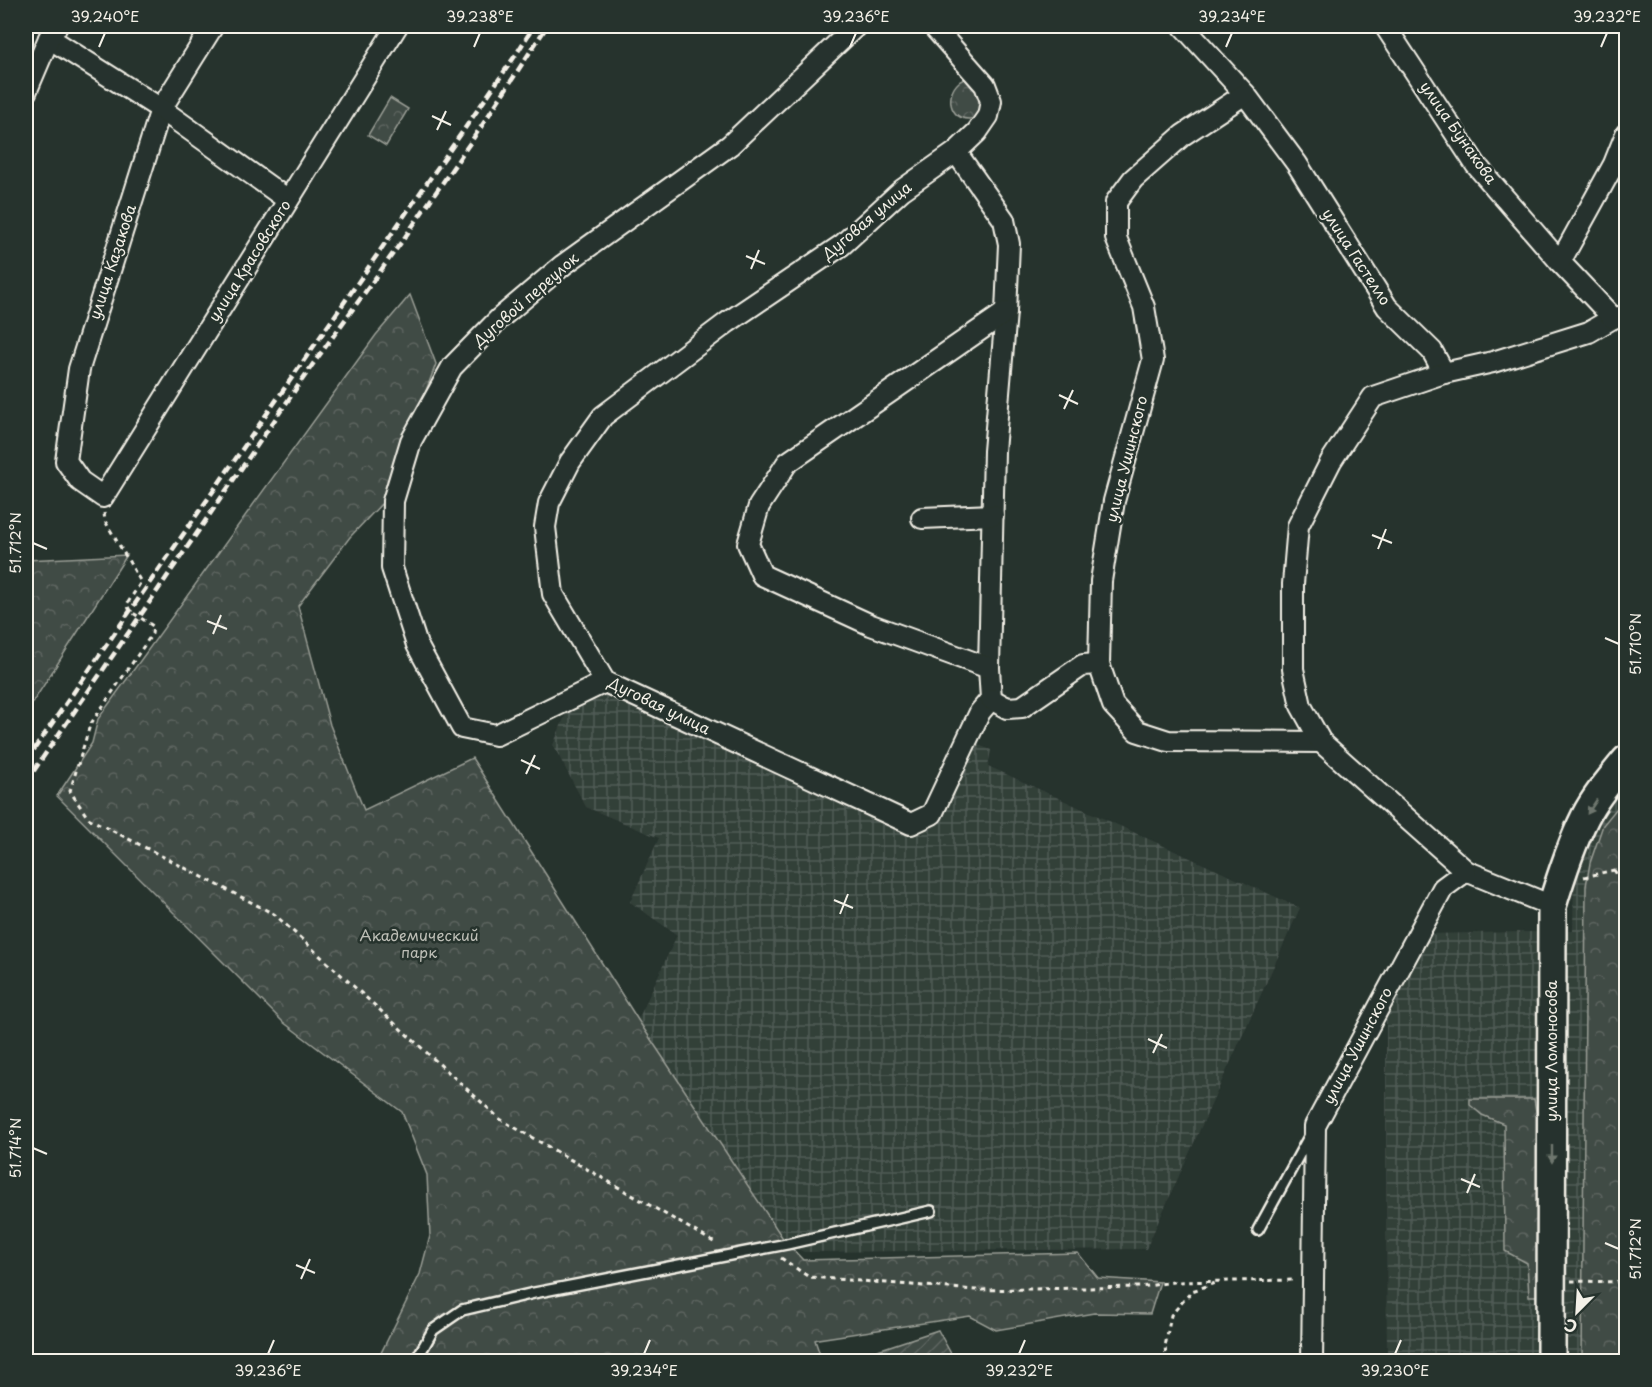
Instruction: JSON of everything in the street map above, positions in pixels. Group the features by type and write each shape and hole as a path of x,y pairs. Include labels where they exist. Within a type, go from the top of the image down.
{"main road":[{"name":"улица Ломоносова","path":"1551,1362 1556,895 1585,816 1626,760"}],"street":[{"name":"улица Казакова","path":"103,497 80,481 66,461 79,369 161,109 213,26"},
{"name":"улица Красовского","path":"103,497 397,26"},
{"name":"Дуговой переулок","path":"604,682 496,735 462,728 417,645 392,568 393,501 411,441 452,367 499,319 563,266 730,145 856,26"},
{"name":"Дуговая улица","path":"933,26 985,86 991,101 988,116 977,132 956,152 902,190 842,245 728,322 603,416 570,462 549,502 545,527 553,594 604,682 911,824 932,814 980,712 991,699"},
{"name":"улица Гастелло","path":"1183,26 1245,94 1297,164 1387,308 1432,351 1444,373"},
{"name":"улица Бунакова","path":"1385,26 1476,165 1560,262 1620,317"},
{"path":"26,92 53,32 288,200"},
{"name":"улица Ушинского","path":"1245,94 1183,135 1133,179 1116,202 1116,238 1144,306 1153,360 1114,501 1101,581 1099,664 1113,705 1137,731 1168,741 1321,742"},
{"path":"1560,262 1614,164 1626,134"},
{"path":"956,152 1004,220 1008,244 994,451 989,668 991,699 1007,708 1022,707 1083,665 1099,664"},
{"path":"989,668 871,625 762,575 748,544 759,506 787,463 1005,312"},
{"path":"1556,895 1466,871 1321,742 1301,706 1293,669 1293,584 1298,526 1331,461 1373,397 1444,373 1493,362 1589,332 1620,317"},
{"path":"922,518 993,515"},
{"name":"улица Ушинского","path":"1315,1126 1443,888 1466,871"},
{"path":"1312,1362 1315,1126"}],"lane":[{"name":"улица Ушинского","path":"1258,1230 1315,1126"},
{"path":"415,1362 433,1330 462,1310 534,1293 767,1248 931,1211"}],"path":[{"path":"1623,26 1626,39"},
{"path":"103,497 105,521 141,582 127,604 130,611 153,626 152,634 90,725 70,791 88,818 274,914 500,1119 734,1254"},
{"path":"1556,895 1614,870 1626,869"},
{"path":"1614,870 1626,888"},
{"path":"767,1248 809,1277 976,1290 1141,1287 1173,1282 1313,1279"},
{"path":"1167,1362 1165,1347 1171,1315 1192,1291 1220,1281"},
{"path":"1552,1281 1626,1282"}],"shaded area":[{"path":"579,682 923,834 968,741 991,750 988,766 1300,908 1146,1249 804,1252 787,1244 638,1020 677,935 630,902 659,838 586,807 553,745"},
{"path":"1626,783 1626,1361 1387,1361 1386,1017 1428,934 1573,931 1574,871 1609,804"}],"green space":[{"path":"973,76 996,93 976,118 967,119 955,113 952,108 951,95 959,82"},
{"path":"390,98 408,109 386,146 368,135"},
{"name":"Академический парк","path":"410,295 436,364 385,500 350,537 298,606 330,725 364,810 472,758 638,1020 784,1240 803,1260 1078,1253 1098,1278 1160,1282 1150,1314 1094,1313 996,1330 970,1316 818,1339 815,1340 822,1361 377,1361 420,1274 430,1236 427,1175 402,1112 283,1022 57,796 92,743 98,719 376,335"},
{"path":"127,555 26,713 26,560"},
{"path":"1626,797 1626,1361 1582,1361 1586,886 1590,863 1603,825"},
{"path":"1470,1099 1534,1099 1537,1118 1540,1256 1537,1296 1529,1296 1527,1263 1505,1251 1504,1124 1482,1115 1470,1105"},
{"path":"938,1330 955,1361 845,1361"}],"railway":[{"path":"26,761 534,26"},
{"path":"26,782 313,364 481,127 547,26"}]}
